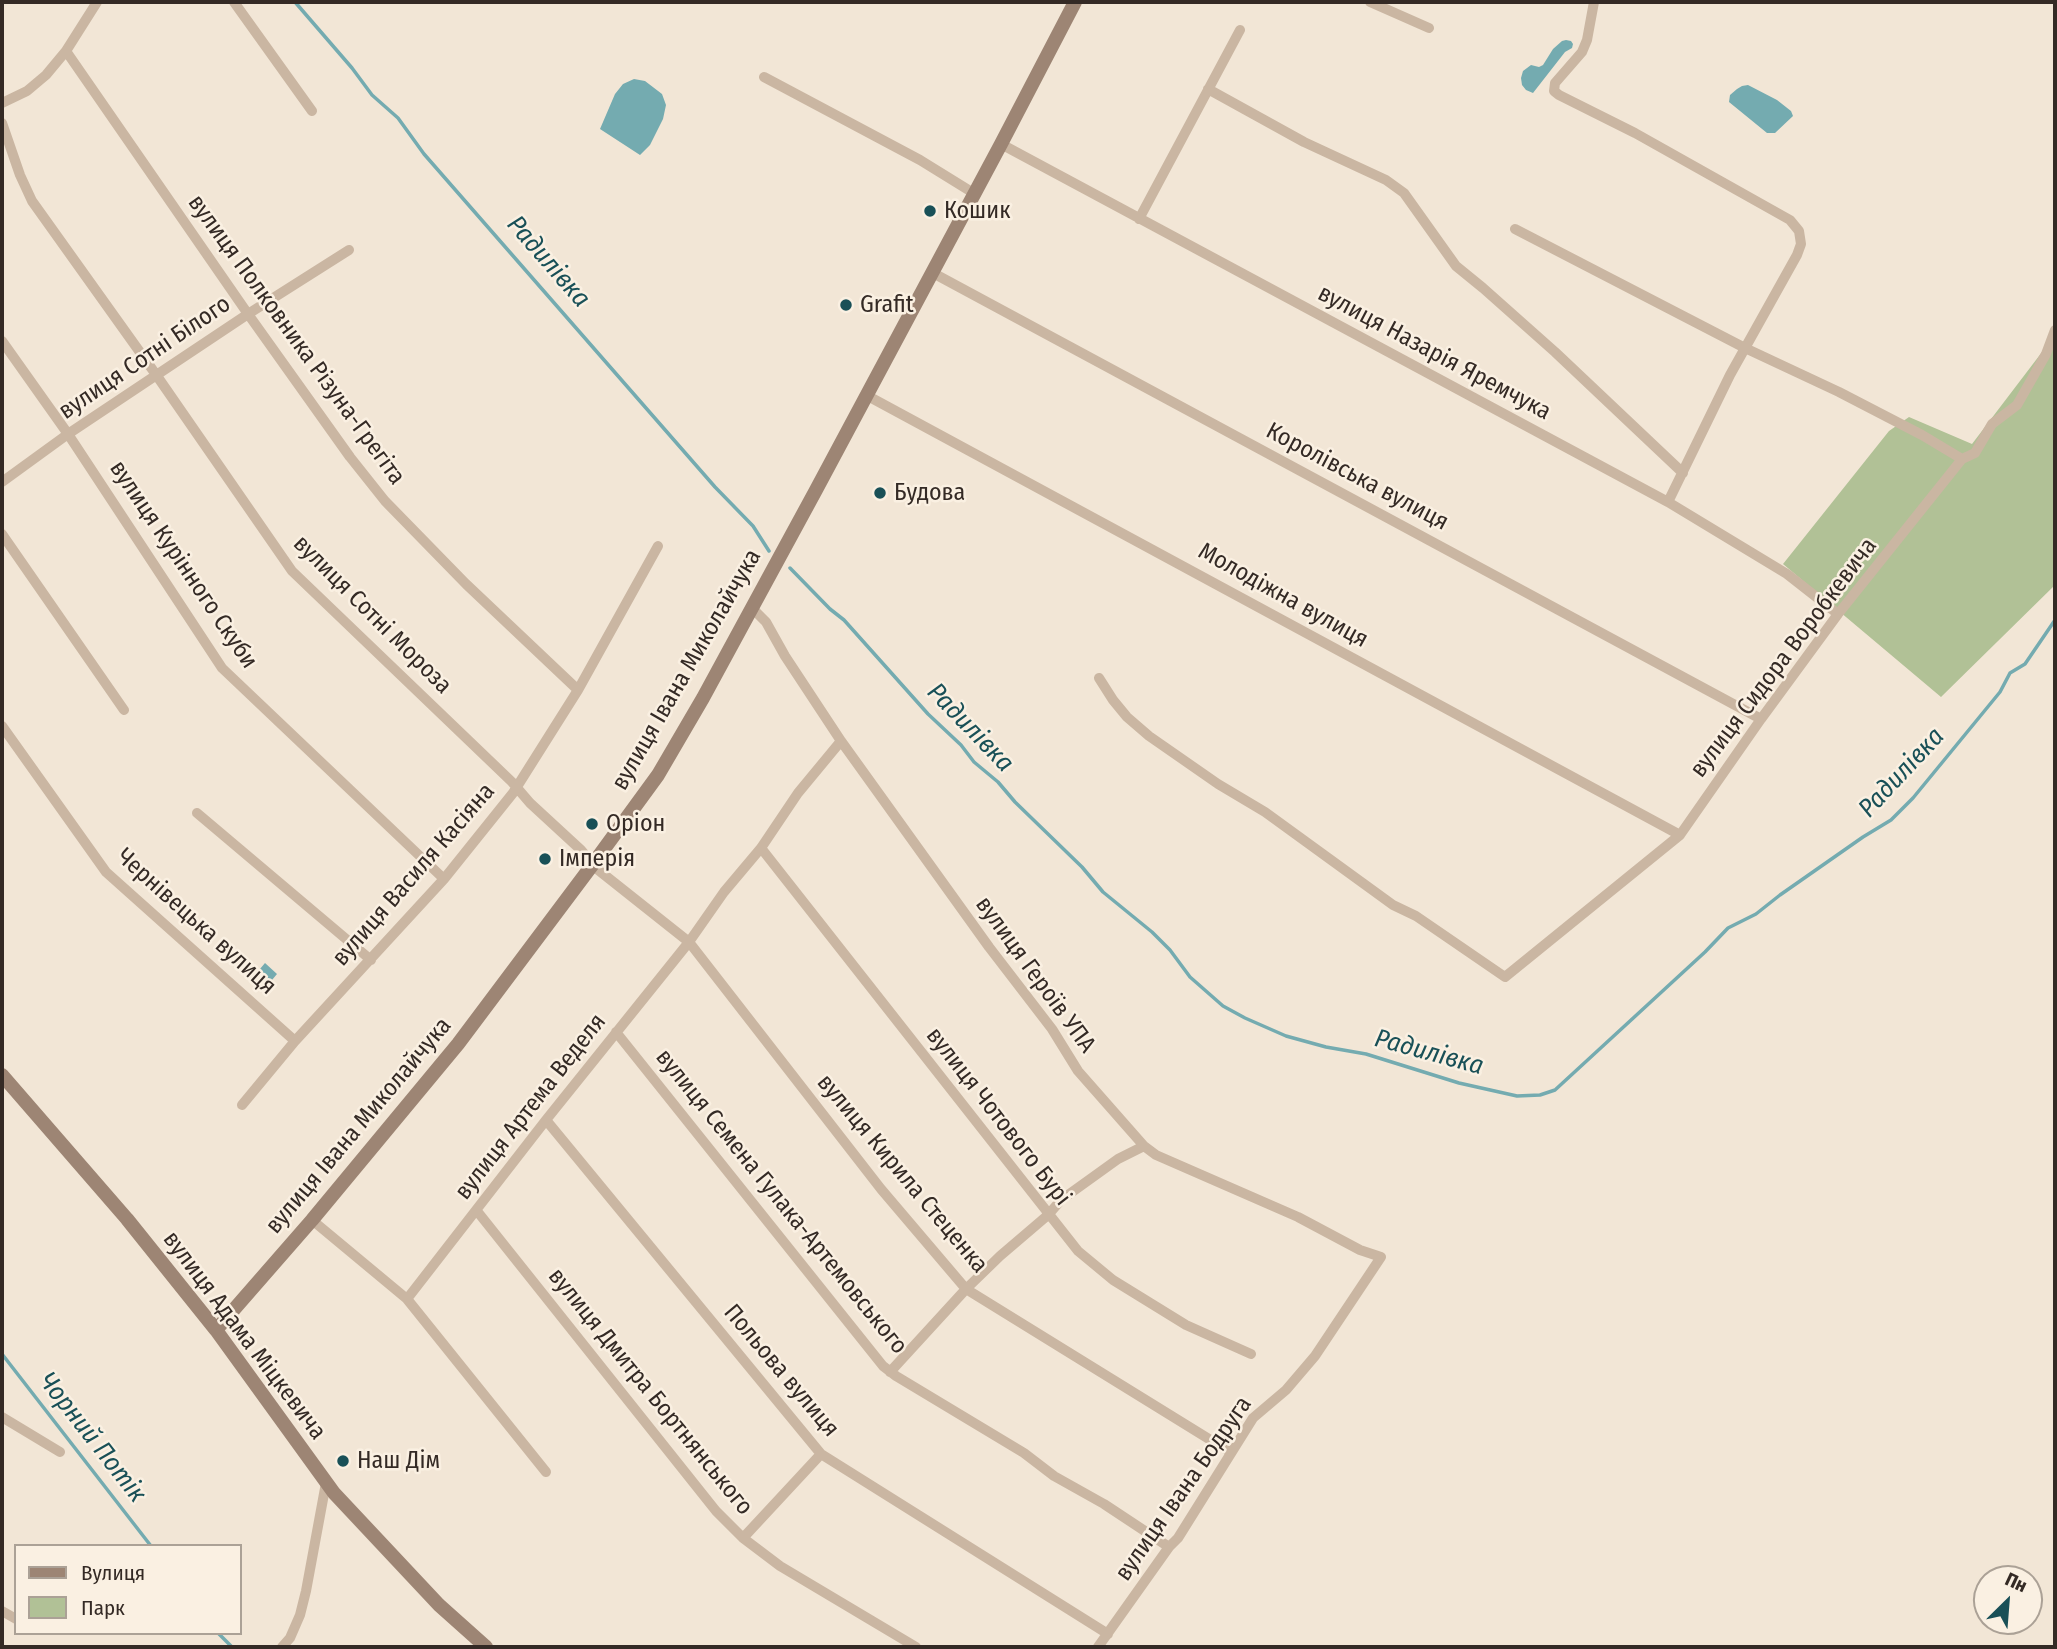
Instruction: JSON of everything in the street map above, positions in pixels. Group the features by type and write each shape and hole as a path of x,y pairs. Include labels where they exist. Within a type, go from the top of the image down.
{"street":[{"path":"2,103 27,92 46,75 66,51 97,2"},
{"path":"233,2 312,111"},
{"name":"вулиця Івана Миколайчука","path":"216,1330 312,1220 458,1044 658,775 703,698 933,273 1075,2"},
{"path":"1370,2 1429,29"},
{"path":"1594,2 1582,52 1555,83 1554,90 1790,220 1799,231 1801,244 1730,374 1668,502"},
{"path":"1139,219 1240,30"},
{"name":"вулиця Полковника Різуна-Грегіта","path":"66,51 350,457 385,500 466,584 578,690"},
{"path":"764,77 920,160 975,194"},
{"path":"1208,89 1304,142 1386,180 1405,193 1457,266 1545,343 1683,473"},
{"name":"вулиця Сотні Мороза","path":"2,123 32,201 292,571 593,864 690,942"},
{"name":"вулиця Назарія Яремчука","path":"1001,144 1668,502 1787,574 1838,614"},
{"path":"1515,229 1745,348 1839,392 1962,459"},
{"name":"вулиця Сотні Білого","path":"2,482 68,434 349,250"},
{"name":"Королівська вулиця","path":"933,273 1761,719"},
{"name":"вулиця Сидора Воробкевича","path":"1099,678 1127,717 1149,736 1217,784 1265,812 1393,905 1416,916 1504,977 1680,835 1838,614 1962,459 1975,453 1992,424 2017,405 2046,354 2055,330"},
{"name":"вулиця Курінного Скуби","path":"2,341 68,434 222,667 444,880"},
{"name":"Молодіжна вулиця","path":"866,395 1680,835"},
{"path":"2,534 124,710"},
{"name":"вулиця Василя Касіяна","path":"242,1105 295,1041 444,880 517,788 578,690 658,546"},
{"name":"вулиця Героїв УПА","path":"751,607 766,622 841,741 989,947 1052,1029 1078,1071 1144,1146 1156,1155 1298,1217 1360,1250 1381,1257"},
{"name":"Чернівецька вулиця","path":"2,726 106,872 295,1041"},
{"name":"вулиця Артема Веделя","path":"407,1299 546,1120 690,942 724,892 761,848 798,793 841,741"},
{"path":"197,813 371,960"},
{"name":"вулиця Чотового Бурі","path":"761,848 1077,1251 1113,1280 1186,1325 1251,1354"},
{"name":"вулиця Кирила Стеценка","path":"690,942 881,1189 966,1289 1230,1452"},
{"name":"вулиця Семена Гулака-Артемовського","path":"616,1032 890,1372 1024,1453 1054,1476 1104,1504 1169,1547"},
{"name":"вулиця Адама Міцкевича","path":"2,1076 127,1219 216,1330 326,1483 439,1605 485,1647"},
{"name":"Польова вулиця","path":"546,1120 821,1454 1108,1634"},
{"path":"890,1372 966,1289 1061,1200 1124,1154 1144,1146"},
{"name":"вулиця Дмитра Бортнянського","path":"477,1211 716,1511 743,1538 780,1566 916,1647"},
{"path":"312,1220 407,1299 546,1472"},
{"name":"вулиця Івана Бодруга","path":"1098,1647 1178,1538 1257,1413 1286,1390 1315,1356 1381,1257"},
{"path":"2,1416 60,1452"},
{"path":"743,1538 821,1454"},
{"path":"282,1647 290,1638 300,1615 326,1483"}],"green space":[{"path":"2055,335 2055,585 1941,697 1783,564 1889,431 1909,417 1972,444"}],"water":[{"path":"1566,40 1571,41 1572,48 1565,52 1533,93 1526,90 1522,85 1523,71 1531,65 1543,65 1553,49"},
{"path":"634,79 645,81 662,94 666,105 663,119 650,145 640,155 600,129 615,94 623,84"},
{"path":"1748,85 1777,100 1791,111 1793,116 1775,133 1767,133 1729,102 1730,95"},
{"path":"265,963 277,974 267,986 260,977 254,976"}],"waterway":[{"name":"Радилівка","path":"295,2 372,95 398,118 424,154 715,487 753,526 769,551"},
{"name":"Радилівка","path":"790,568 844,620 974,762 998,782 1103,892 1152,932 1170,950 1190,977 1223,1006 1286,1036 1366,1054 1459,1083 1517,1096 1540,1095 1555,1090 1728,928 1756,914 1891,820 1913,798 2000,692 2010,673 2025,664 2055,620"},
{"name":"Чорний Потік","path":"2,1354 149,1544"},
{"name":"Чорний Потік","path":"220,1635 232,1647"}],"place":[{"name":"Кошик","path":"930,211"},
{"name":"Grafit","path":"846,305"},
{"name":"Будова","path":"880,493"},
{"name":"Оріон","path":"592,824"},
{"name":"Імперія","path":"545,859"},
{"name":"Наш Дім","path":"343,1461"}]}
